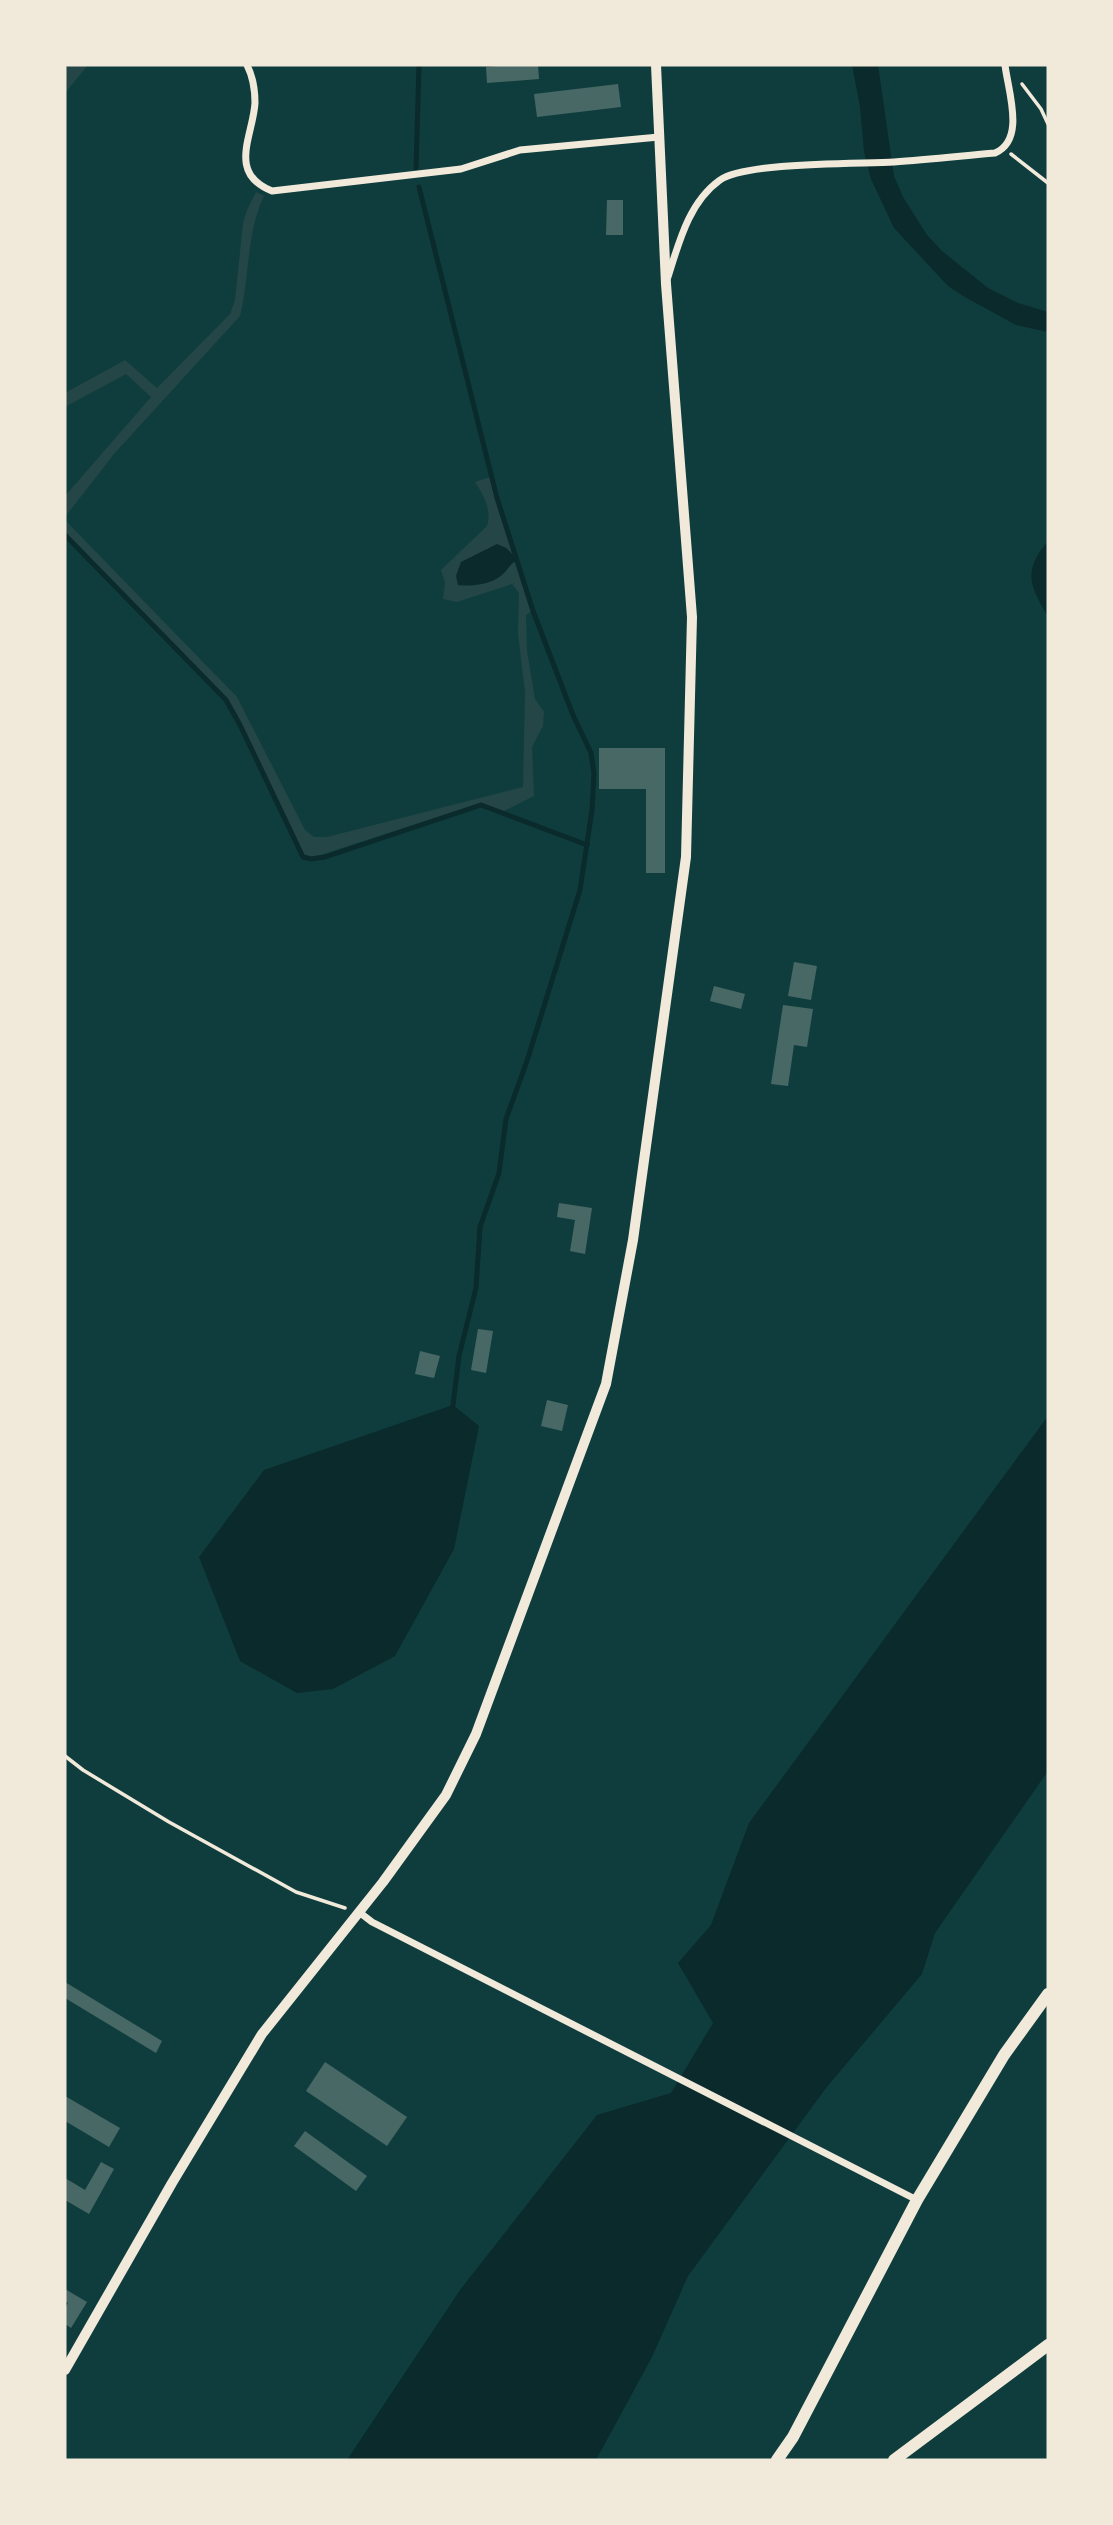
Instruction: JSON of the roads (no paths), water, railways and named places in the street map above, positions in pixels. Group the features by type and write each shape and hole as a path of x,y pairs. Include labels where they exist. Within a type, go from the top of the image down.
{"main road":[{"path":"777,2460 793,2437 917,2200 1004,2055 1048,1994"},
{"path":"894,2460 1048,2345"}],"street":[{"path":"247,65 254,84 255,104 245,151 247,167 261,186 272,191 461,169 520,150 659,137"},
{"path":"65,2370 172,2183 262,2034 359,1912 446,1795 476,1734 606,1384 633,1240 686,857 692,617 666,284 656,65"},
{"path":"666,284 685,227 694,209 710,189 726,177 775,167 896,162 995,153 1004,149 1011,137 1013,120 1004,65"},
{"path":"359,1912 372,1922 861,2174 917,2200"}],"waterway":[{"path":"416,168 419,65"},
{"path":"419,187 497,498 533,611 573,715 591,753 594,773 592,810 580,890 527,1061 506,1119 499,1173 480,1227 476,1288 459,1356 453,1405"},
{"path":"65,535 226,700 303,857 325,857 481,805 587,845"}]}
